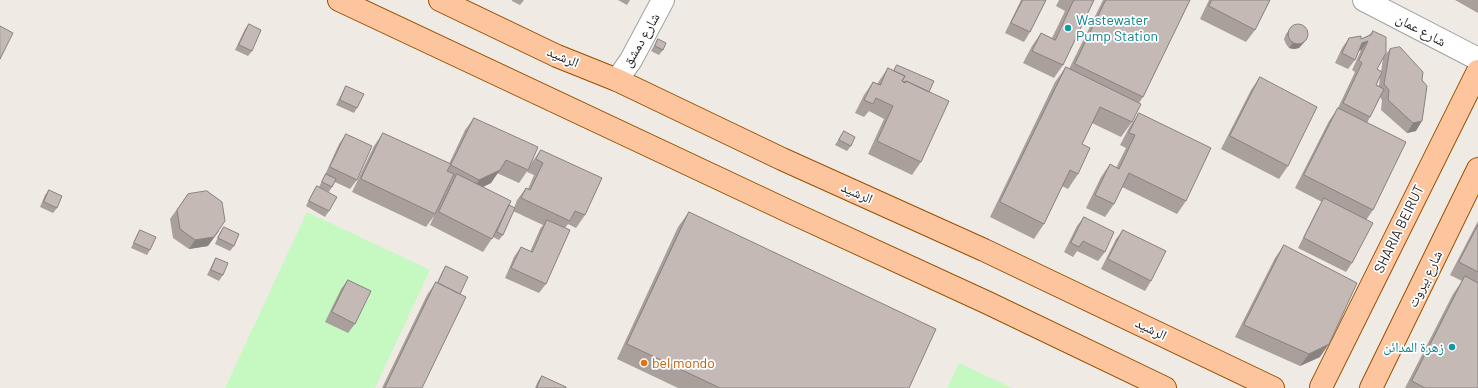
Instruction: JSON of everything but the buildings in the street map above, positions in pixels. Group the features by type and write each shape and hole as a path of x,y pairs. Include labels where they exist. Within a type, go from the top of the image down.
{"main road":[{"path":"339,0 774,205 988,303 1165,388"},
{"name":"الرشيد","path":"440,0 557,56 617,80 782,159 984,250 1273,388"},
{"name":"SHARIA BEIRUT","path":"1319,388 1478,71"},
{"name":"شارع بيروت","path":"1371,388 1478,169"}],"street":[{"name":"شارع دمشق","path":"617,80 631,60 663,0"},
{"name":"شارع عمان","path":"1364,0 1478,59"}],"green space":[{"path":"307,212 430,270 375,388 225,388"},
{"path":"959,363 1012,388 947,388"}],"place":[{"name":"Wastewater Pump Station","path":"1068,28"},
{"name":"زهرة المدائن","path":"1452,347"},
{"name":"bel mondo","path":"644,363"}]}
